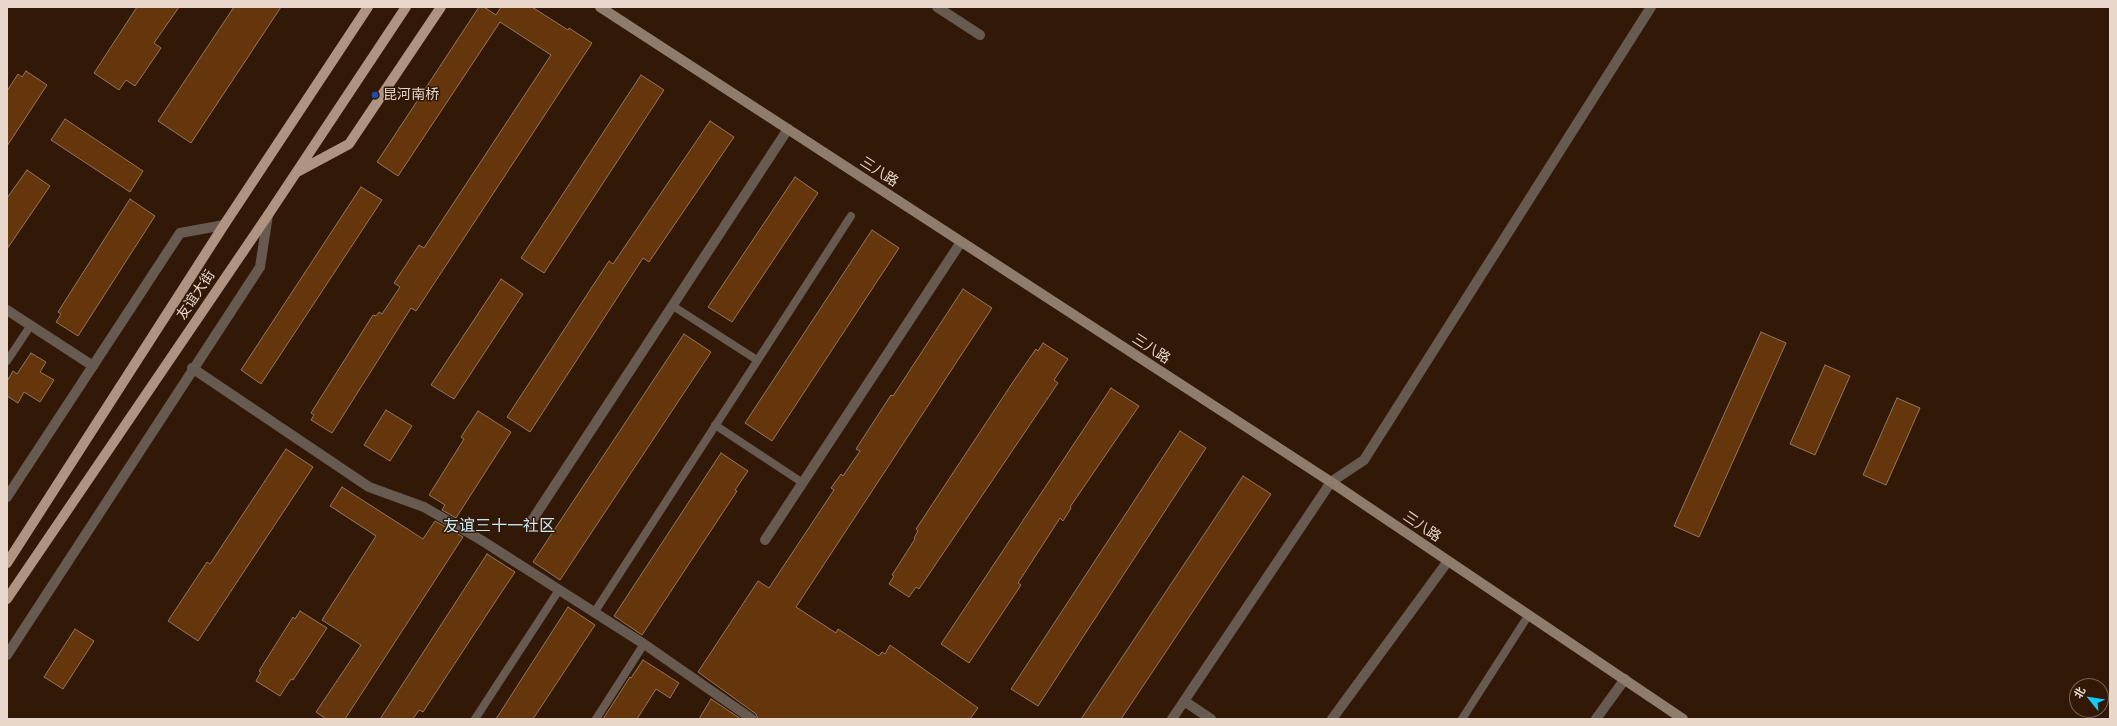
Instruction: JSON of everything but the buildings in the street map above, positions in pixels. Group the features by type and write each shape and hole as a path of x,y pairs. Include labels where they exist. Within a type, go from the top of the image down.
{"main road":[{"name":"友谊大街","path":"10,559 224,225 368,7"},
{"name":"友谊大街","path":"7,599 268,215 406,7"},
{"path":"295,173 349,144 441,7"},
{"name":"三八路","path":"600,7 1330,482 1683,719"}],"street":[{"path":"937,7 980,35"},
{"path":"1172,719 1330,482 1364,460 1651,7"},
{"path":"529,525 788,130"},
{"path":"7,655 192,368 260,267 268,215"},
{"path":"7,497 180,233 224,225"},
{"path":"765,540 961,242"},
{"path":"7,310 94,366"},
{"path":"192,368 369,487 424,507 446,518 644,644 752,719"},
{"path":"1332,719 1448,561"},
{"path":"1596,719 1625,680"},
{"path":"1184,701 1211,719"}],"lane":[{"path":"594,613 851,216"},
{"path":"673,306 757,360"},
{"path":"7,361 31,325"},
{"path":"715,425 803,483"},
{"path":"476,719 559,590"},
{"path":"1462,719 1528,616"},
{"path":"596,719 644,644"}],"place":[{"name":"昆河南桥","path":"375,95"}],"district":[{"name":"友谊三十一社区","path":"499,526"}]}
